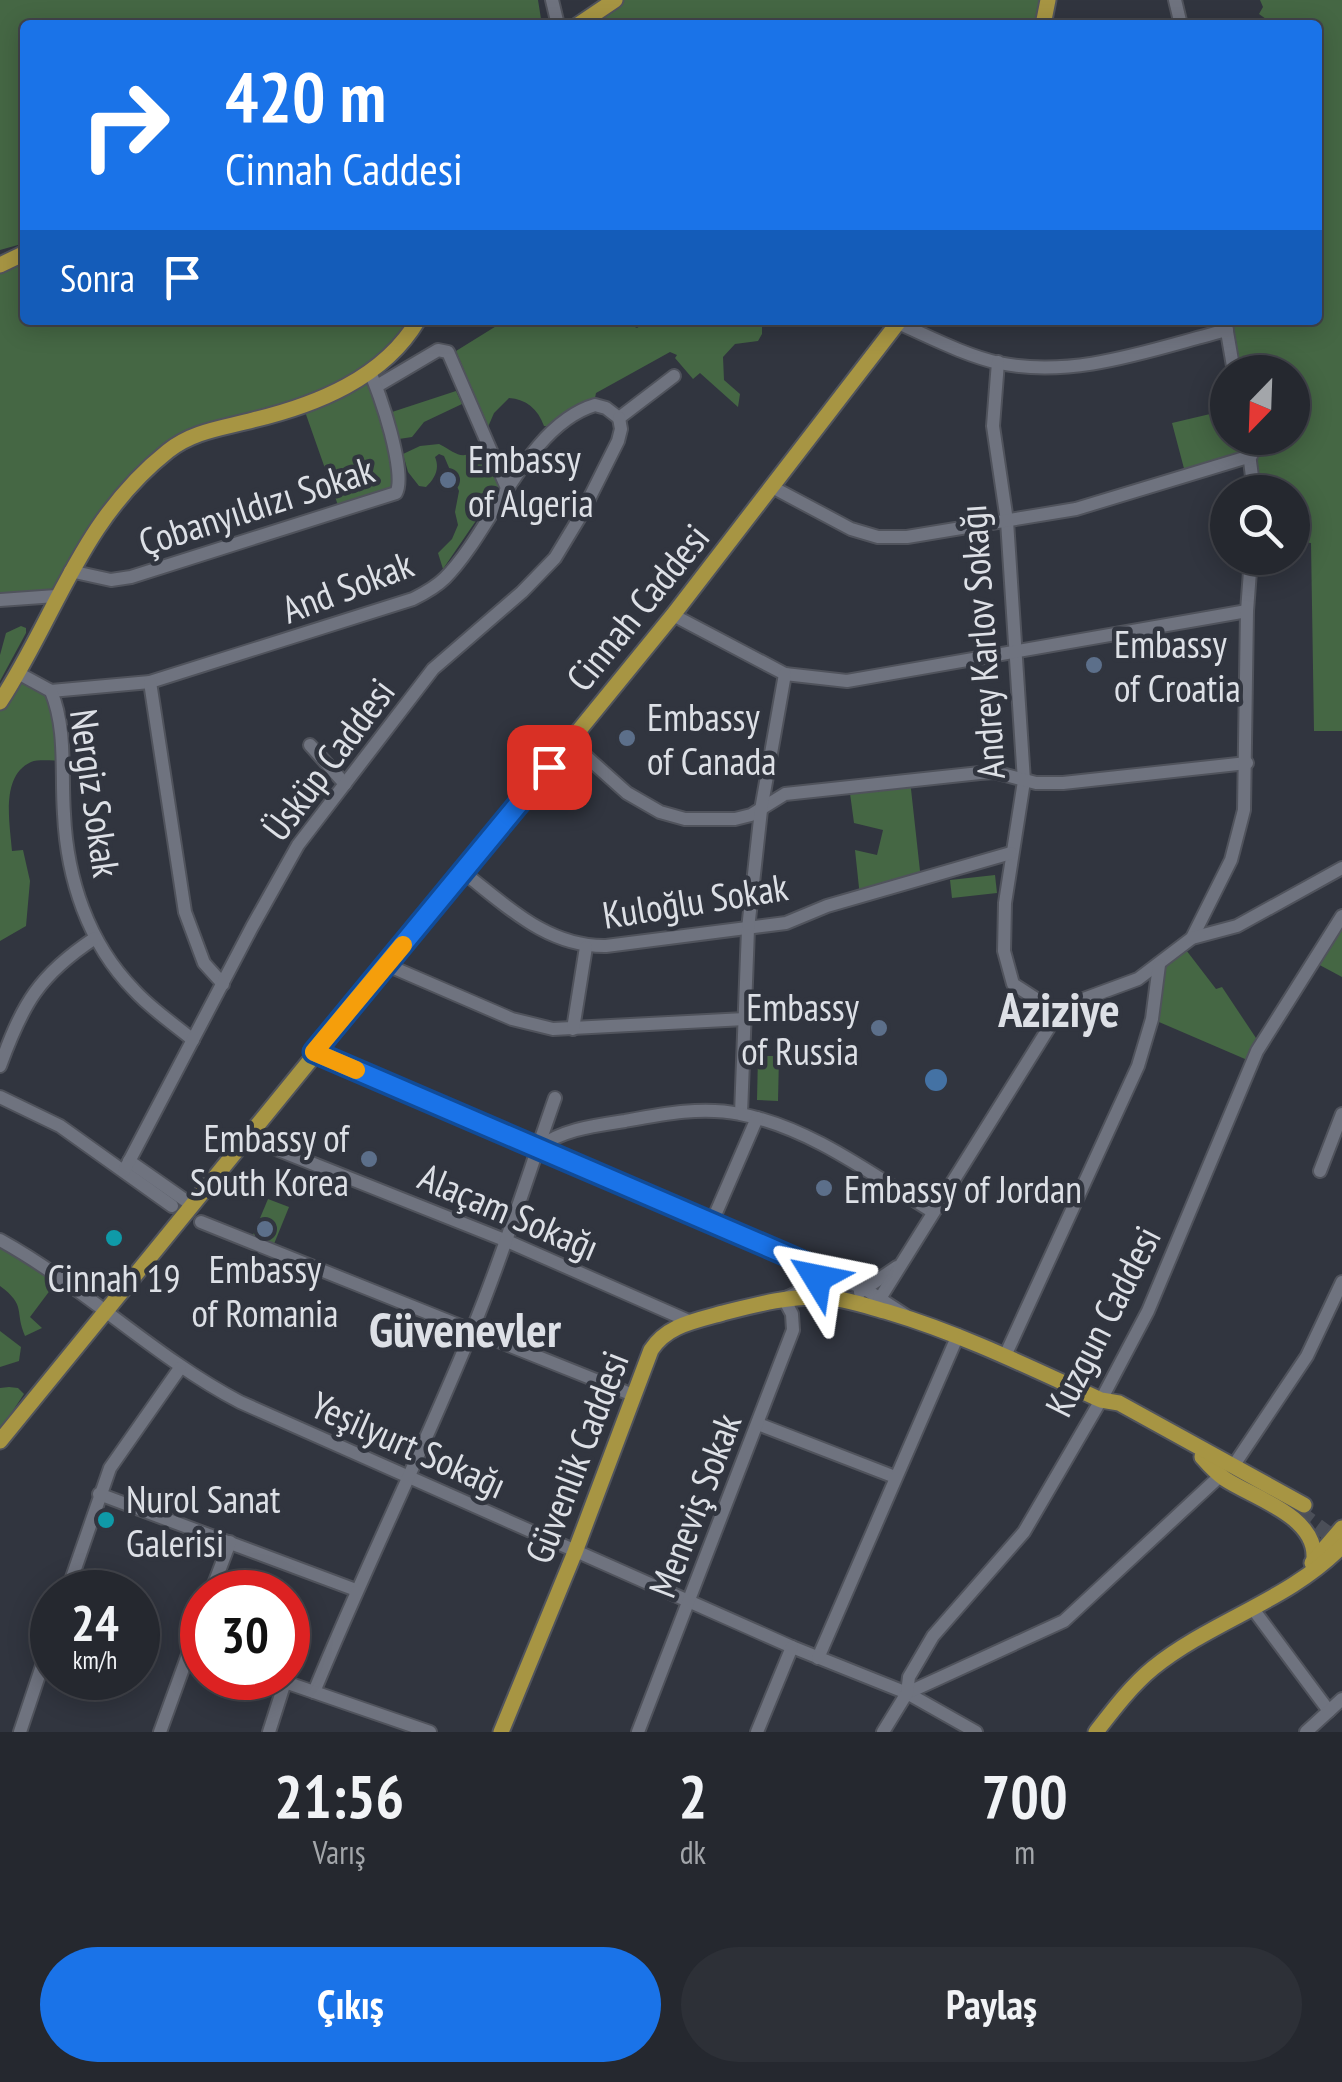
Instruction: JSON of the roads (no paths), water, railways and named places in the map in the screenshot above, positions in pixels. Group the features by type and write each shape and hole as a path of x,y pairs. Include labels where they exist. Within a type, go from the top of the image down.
{"main road":[{"path":"585,20 614,0"},
{"path":"0,702 94,530 170,449 214,428 318,400 373,378 415,325"},
{"name":"Cinnah Caddesi","path":"0,1440 673,616 897,325"},
{"name":"Güvenlik Caddesi","path":"502,1732 659,1337 691,1322 784,1299 826,1297 878,1303 1101,1400"},
{"path":"1101,1400 1119,1403 1237,1461 1302,1508 1115,1412 1101,1400"},
{"path":"1202,1458 1220,1476 1302,1527 1313,1542 1311,1565"},
{"path":"1096,1732 1154,1668 1253,1610 1311,1565 1342,1534"}],"street":[{"path":"906,325 998,362 1053,369 1091,365 1226,325 1231,355"},
{"path":"373,378 438,350 448,352 507,488"},
{"name":"Andrey Karlov Sokağı","path":"998,362 994,426 1007,522 1024,781 1011,854 1004,931 1007,970 1013,984 1058,1013"},
{"path":"620,418 674,376"},
{"name":"Çobanyıldızı Sokak","path":"70,571 111,580 131,577 396,493 400,478 373,378"},
{"name":"And Sokak","path":"51,691 150,682 413,600 450,573 507,488 556,430 580,411 595,405 620,418"},
{"name":"Üsküp Caddesi","path":"127,1166 284,868 432,669 522,592 554,558 581,515 618,441 622,430 620,418"},
{"path":"774,488 851,529 878,537 908,537 1076,509 1251,456 1253,475"},
{"path":"314,1052 864,1289 878,1303 1058,1013 1081,1000 1118,989 1159,965 1192,938 1222,880 1240,836 1246,764 1250,575"},
{"path":"0,600 56,596"},
{"path":"673,616 785,674 848,681 1247,611"},
{"path":"18,673 51,691"},
{"path":"741,1114 748,929 761,810 785,674"},
{"path":"150,682 184,912 204,963 223,984"},
{"name":"Nergiz Sokak","path":"51,691 60,714 66,839 94,938 136,993 193,1040"},
{"path":"570,742 628,793 660,812 707,820 735,819 761,810 785,794 849,786 994,772 1024,781 1064,783 1246,764"},
{"path":"310,745 345,784"},
{"name":"Kuloğlu Sokak","path":"463,872 549,936 586,946 630,945 786,923 827,906 1011,854"},
{"path":"1192,938 1237,926 1342,868"},
{"name":"Kuzgun Caddesi","path":"882,1732 907,1693 909,1677 933,1636 1016,1543 1101,1400 1148,1311 1257,1051 1342,916"},
{"path":"0,1066 15,1028 48,972 94,938"},
{"path":"573,1029 586,946"},
{"path":"387,965 512,1019 553,1028 745,1019"},
{"path":"1004,1356 1138,1066 1152,1019 1159,965"},
{"path":"0,1097 60,1126 192,1204"},
{"path":"314,1692 473,1329 555,1098"},
{"path":"537,1148 563,1133 645,1117 702,1111 741,1114 820,1145 933,1212"},
{"path":"1320,1171 1342,1114"},
{"path":"712,1222 757,1118"},
{"name":"Alaçam Sokağı","path":"246,1137 507,1242 691,1322"},
{"path":"127,1166 172,1206"},
{"path":"201,1222 634,1394"},
{"name":"Yeşilyurt Sokağı","path":"0,1240 180,1368 240,1402 792,1647 907,1693 976,1732"},
{"path":"850,1301 900,1266"},
{"path":"784,1299 813,1284 816,1268"},
{"path":"1237,1461 1307,1356 1342,1282"},
{"name":"Meneviş Sokak","path":"638,1732 793,1330 792,1314 784,1299"},
{"path":"818,1658 958,1335"},
{"path":"74,1570 99,1494 115,1460 180,1368"},
{"path":"758,1424 894,1477"},
{"path":"907,1693 1064,1621 1220,1476"},
{"path":"99,1494 356,1590"},
{"path":"219,1570 230,1542"},
{"path":"1253,1610 1329,1711"},
{"path":"757,1732 792,1647"},
{"path":"160,1732 180,1677"},
{"path":"269,1732 285,1682 430,1732"},
{"path":"1306,1732 1342,1699"},
{"path":"20,1732 31,1700"}],"water":[{"path":"932,1069 940,1069 947,1080 940,1091 932,1091 925,1084 925,1076"}],"tunnel":[{"path":"1299,1512 1342,1544"}],"place":[{"name":"Embassy of Algeria","path":"448,480"},
{"name":"Embassy of Croatia","path":"1094,665"},
{"name":"Embassy of Canada","path":"627,738"},
{"name":"Embassy of Russia","path":"879,1028"},
{"name":"Embassy of South Korea","path":"369,1159"},
{"name":"Embassy of Jordan","path":"824,1188"},
{"name":"Embassy of Romania","path":"265,1229"},
{"name":"Cinnah 19","path":"114,1238"},
{"name":"Nurol Sanat Galerisi","path":"106,1520"}],"district":[{"name":"Aziziye","path":"1059,1009"},
{"name":"Güvenevler","path":"465,1329"}]}
